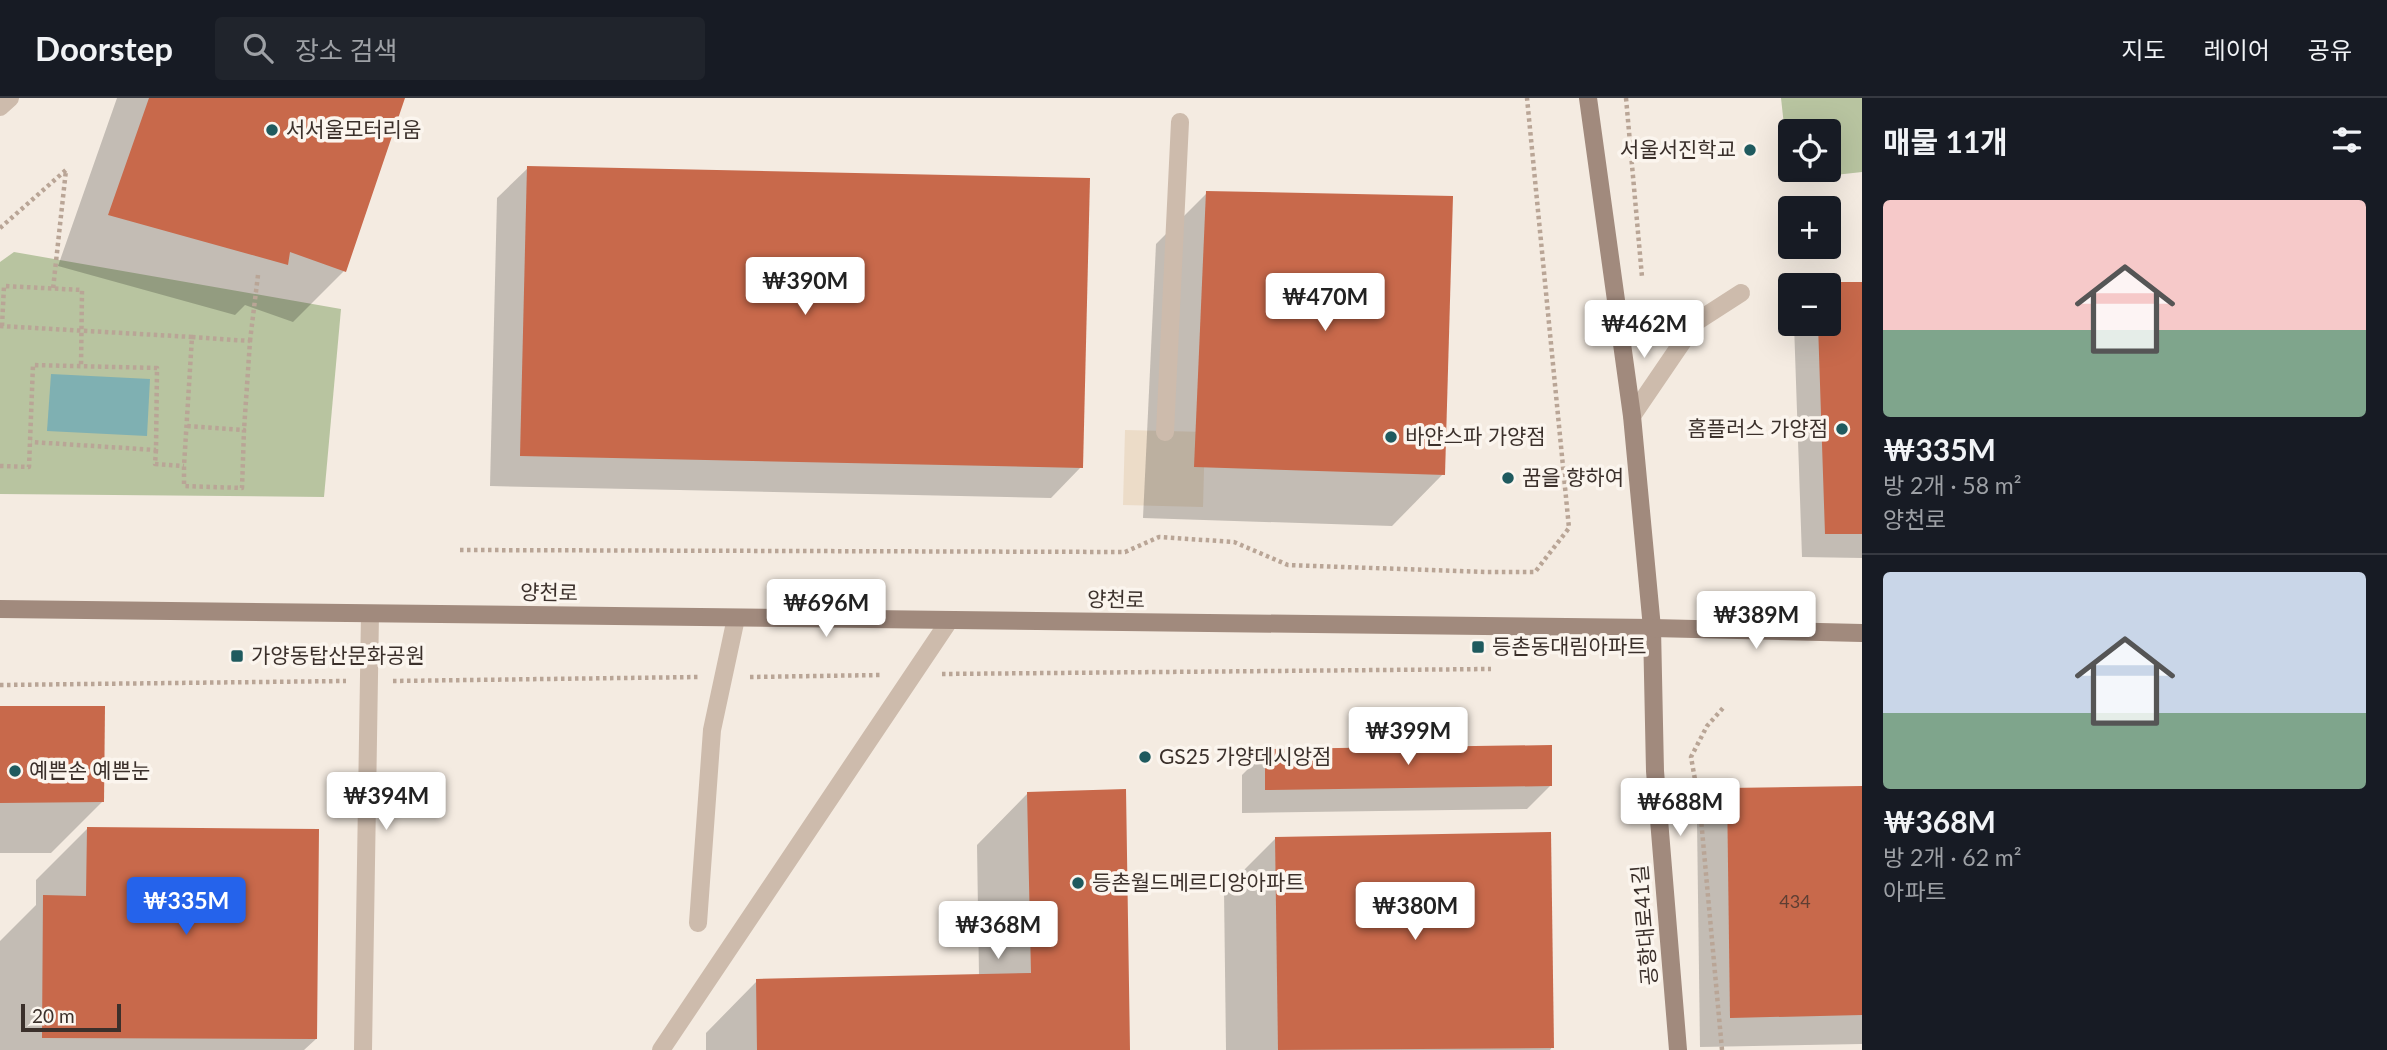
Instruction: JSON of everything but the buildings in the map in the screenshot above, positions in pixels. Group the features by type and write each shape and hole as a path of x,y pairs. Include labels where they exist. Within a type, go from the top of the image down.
{"main road":[{"name":"공항대로41길","path":"1588,98 1632,416 1652,628 1655,771 1678,1050"},
{"name":"양천로","path":"0,609 1652,628 1862,633"}],"street":[{"path":"0,107 10,98"},
{"path":"1165,432 1181,122"},
{"path":"1632,416 1696,322 1741,293"},
{"path":"363,1050 370,614"},
{"path":"698,923 712,730 736,618"},
{"path":"661,1050 949,621"}],"path":[{"path":"460,550 1125,552 1158,537 1234,542 1288,565 1535,572 1569,528 1527,98"},
{"path":"1626,98 1642,284"},
{"path":"0,229 66,170 53,289"},
{"path":"192,337 184,486 242,488 250,341 258,275"},
{"path":"81,367 81,329 82,290 4,286 1,326 81,329 250,341"},
{"path":"0,466 29,467 33,365 157,368 155,464 184,466"},
{"path":"187,426 244,430"},
{"path":"31,442 156,450"},
{"path":"1722,1050 1700,808 1691,758 1707,726 1723,708"}],"green space":[{"path":"1781,98 1862,98 1862,172 1841,174 1841,119 1783,119"},
{"path":"14,252 341,309 324,497 0,494 0,262"}],"shaded area":[{"path":"1125,430 1205,432 1203,507 1123,505"}],"water":[{"path":"51,374 150,379 147,436 47,431"}],"place":[{"name":"서서울모터리움","path":"272,130"},
{"name":"서울서진학교","path":"1750,150"},
{"name":"홈플러스 가양점","path":"1842,429"},
{"name":"바얀스파 가양점","path":"1391,437"},
{"name":"꿈을 향하여","path":"1508,478"},
{"name":"등촌동대림아파트","path":"1478,647"},
{"name":"가양동탑산문화공원","path":"237,656"},
{"name":"GS25 가양데시앙점","path":"1145,757"},
{"name":"예쁜손 예쁜눈","path":"15,771"},
{"name":"등촌월드메르디앙아파트","path":"1078,883"}]}
